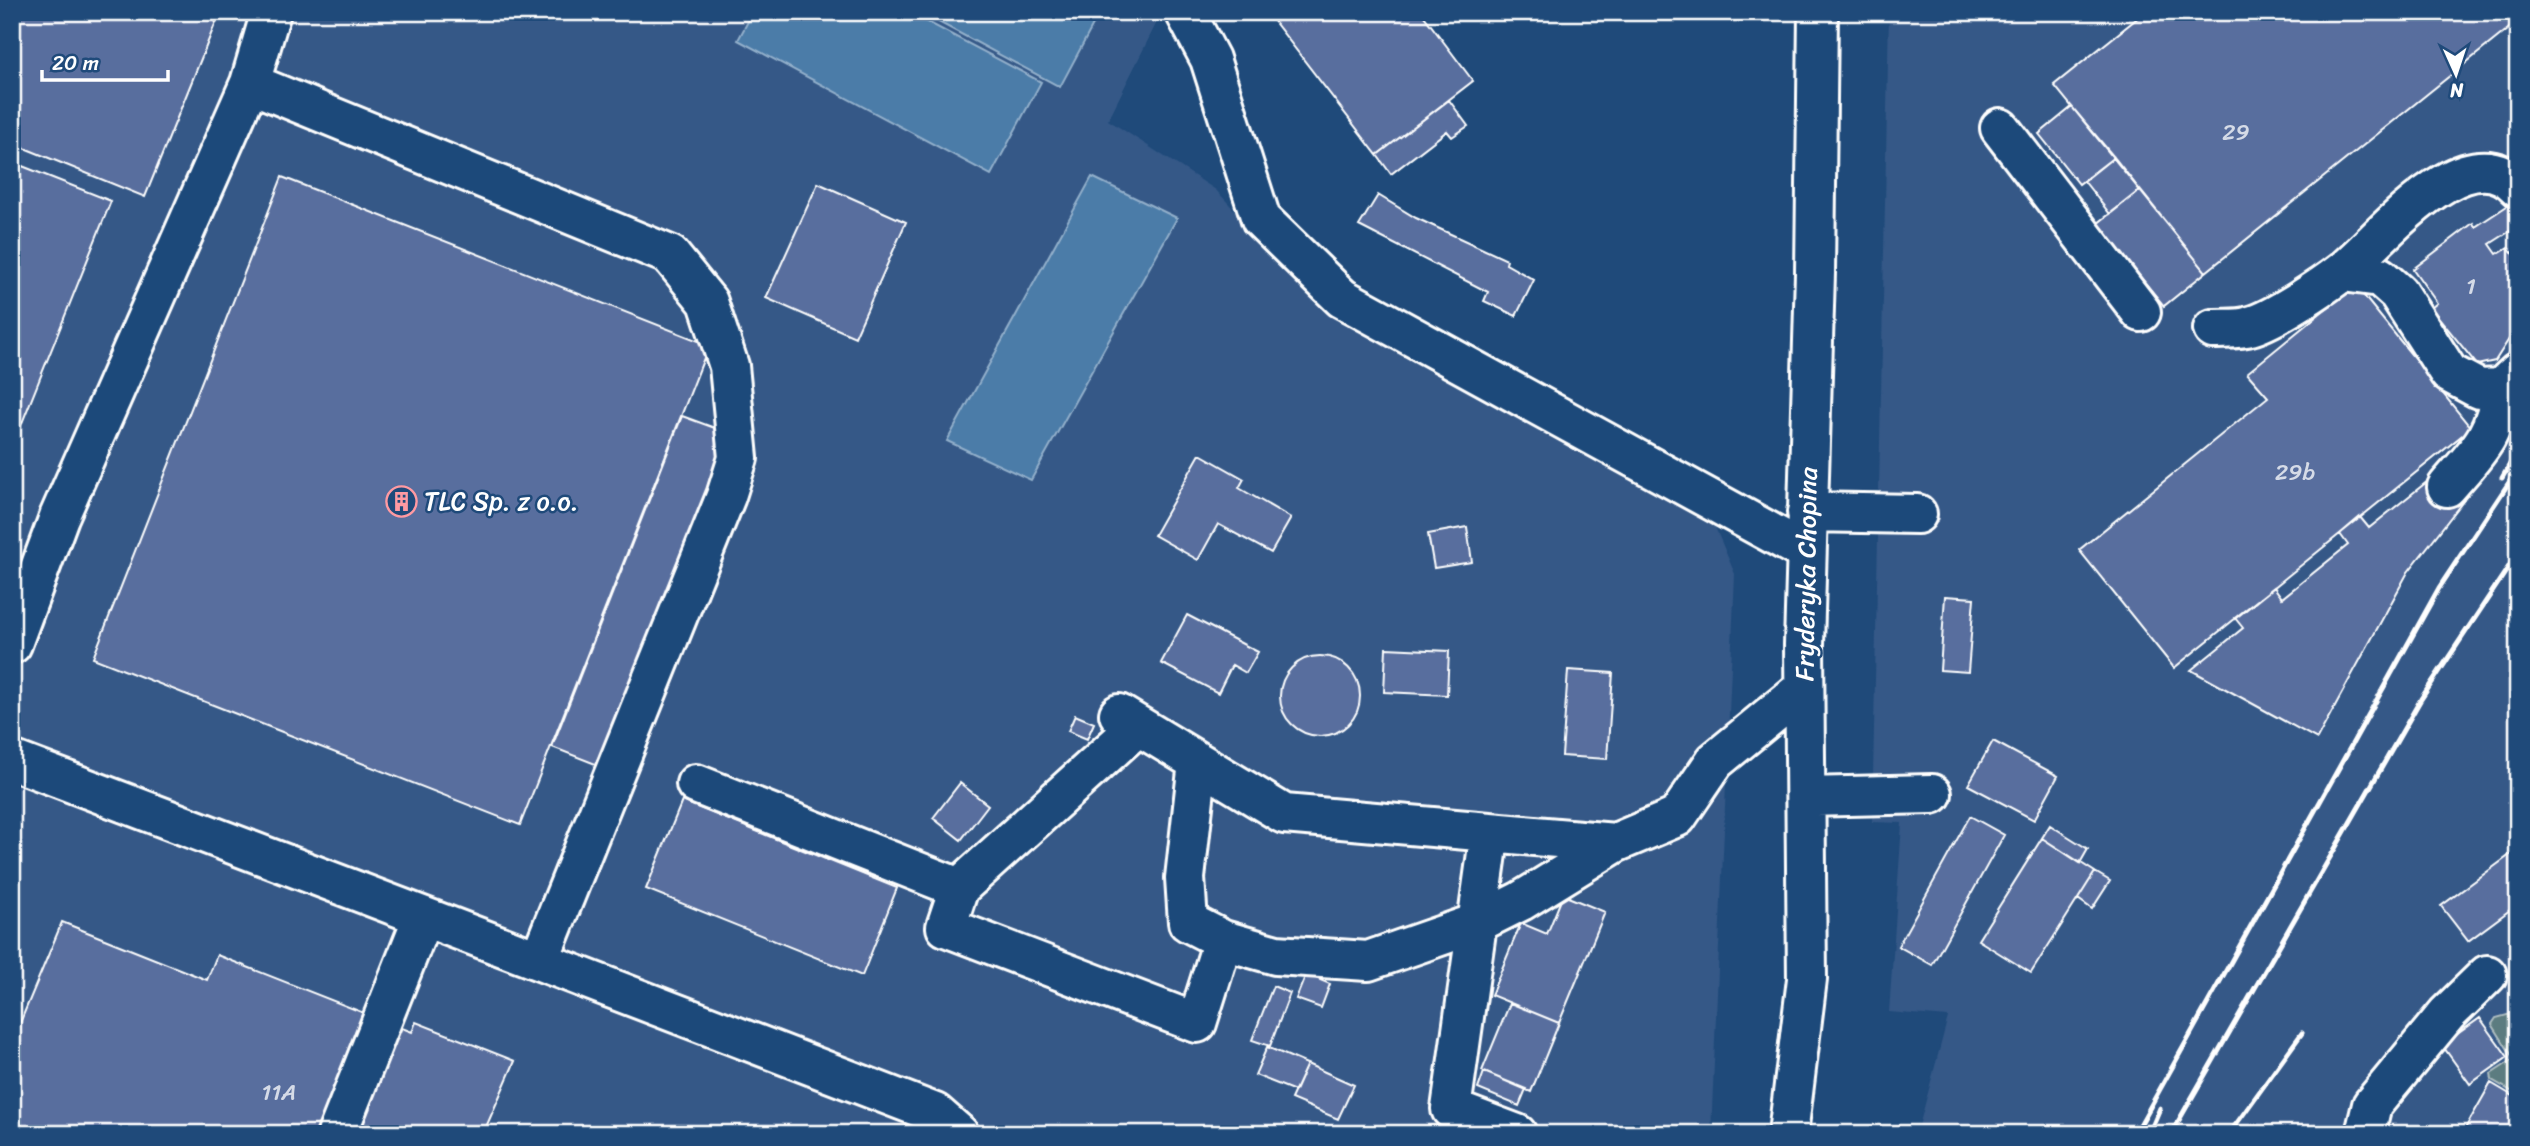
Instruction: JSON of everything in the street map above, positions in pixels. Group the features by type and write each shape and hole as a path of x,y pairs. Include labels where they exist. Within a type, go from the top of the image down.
{"street":[{"path":"12,644 59,517 250,83 271,12"},
{"path":"1185,12 1210,59 1261,219 1342,298 1806,552"},
{"name":"Fryderyka Chopina","path":"1788,1134 1807,979 1804,688 1815,273 1818,12"},
{"path":"250,83 670,255 708,302 729,366 738,457 726,496 540,958"},
{"path":"2000,128 2141,312"},
{"path":"2213,329 2251,326 2343,272 2428,192 2473,169 2509,177 2518,187"},
{"path":"2343,272 2380,277 2398,293 2449,373 2479,389 2510,380"},
{"path":"2447,487 2484,445 2498,416 2510,380"},
{"path":"1807,512 1917,514"},
{"path":"1198,762 1185,877 1188,922 1223,940 1276,955 1368,961 1477,923 1521,901 1615,843 1677,817 1715,761 1804,688"},
{"path":"1223,940 1197,1023 946,927 959,888 1128,720 1284,814 1615,843"},
{"path":"12,760 423,918 540,958 935,1113 959,1134"},
{"path":"696,784 959,888"},
{"path":"1805,797 1933,794"},
{"path":"1490,832 1451,1109 1517,1134"},
{"path":"337,1134 423,918"},
{"path":"2365,1134 2372,1105 2447,1014 2487,975"}],"shaded area":[{"path":"12,12 1162,12 1108,120 1216,190 1254,231 1710,515 1735,574 1711,1134 12,1134"},
{"path":"753,12 909,12 1041,82 991,175 738,40"},
{"path":"920,12 1100,12 1060,87"},
{"path":"1889,12 2518,12 2518,1134 1917,1134 1948,1017 1889,1012 1902,823 1872,822"},
{"path":"1092,177 1177,218 1031,480 947,441"}],"green space":[{"path":"2518,1012 2518,1095 2492,1080 2491,1074 2514,1059 2492,1024 2496,1018"}],"building":[{"path":"21,12 220,12 145,197 12,143 12,34"},
{"path":"1267,12 1421,12 1473,81 1377,155"},
{"path":"2145,12 2518,12 2518,21 2206,272 2054,85"},
{"path":"1449,100 1468,126 1452,137 1447,131 1391,174 1377,155"},
{"path":"2072,107 2114,157 2079,184 2039,134"},
{"path":"2114,157 2140,190 2110,214 2084,181"},
{"path":"12,162 111,201 18,433 12,431"},
{"name":"TLC Sp. z o.o.","path":"282,177 709,345 520,825 93,658"},
{"path":"818,183 906,222 855,337 766,298"},
{"path":"2140,190 2206,272 2164,306 2097,224"},
{"path":"1378,195 1416,218 1507,260 1506,264 1534,280 1516,316 1484,301 1488,292 1359,226"},
{"path":"2513,202 2518,209 2518,226 2490,244 2497,254 2508,247 2518,259 2518,325 2495,361 2477,365 2431,308 2437,303 2413,269 2473,223 2475,227"},
{"path":"2355,285 2471,428 2174,668 2079,550 2268,397 2247,373"},
{"path":"682,416 734,435 603,767 552,747"},
{"path":"1200,454 1244,479 1239,488 1291,518 1271,553 1218,524 1198,560 1154,535"},
{"path":"2433,477 2464,500 2408,572 2317,739 2191,670 2243,628 2235,618 2274,587 2282,598 2348,545 2340,534 2360,517 2369,528"},
{"path":"1467,527 1472,562 1434,568 1428,534"},
{"path":"1945,596 1974,598 1968,672 1940,670"},
{"path":"1187,615 1258,652 1246,673 1232,665 1218,693 1161,663"},
{"path":"1386,648 1449,651 1447,695 1384,692"},
{"path":"1320,656 1335,659 1348,668 1357,681 1360,696 1357,711 1348,724 1335,733 1320,736 1305,733 1292,724 1283,711 1280,696 1283,681 1292,668 1305,659"},
{"path":"1568,670 1613,673 1607,759 1562,756"},
{"path":"1075,715 1094,723 1087,739 1068,731"},
{"path":"1993,741 2058,776 2034,820 1968,785"},
{"path":"960,783 988,805 961,840 933,818"},
{"path":"682,801 897,888 862,976 646,889"},
{"path":"1970,816 2004,835 1932,965 1898,946"},
{"path":"2050,825 2088,849 2080,863 2042,838"},
{"path":"2042,838 2095,872 2031,973 1978,940"},
{"path":"2518,849 2518,904 2468,941 2441,906"},
{"path":"2095,872 2110,881 2092,909 2078,899"},
{"path":"1563,895 1605,912 1559,1023 1491,995 1521,923 1547,934"},
{"path":"62,922 207,980 217,955 412,1032 416,1022 515,1061 483,1134 12,1134 12,1042"},
{"path":"1306,974 1330,984 1321,1008 1296,999"},
{"path":"1273,986 1290,993 1270,1046 1252,1040"},
{"path":"1510,1003 1559,1023 1531,1092 1482,1071"},
{"path":"2480,1018 2508,1057 2470,1084 2442,1045"},
{"path":"1267,1047 1307,1064 1295,1091 1255,1075"},
{"path":"1307,1064 1354,1085 1338,1119 1291,1099"},
{"path":"1484,1072 1526,1089 1519,1106 1478,1089"},
{"path":"2491,1083 2518,1099 2518,1134 2462,1134"}],"railway":[{"path":"2502,478 2518,450"},
{"path":"2135,1134 2439,588 2518,469"},
{"path":"2171,1134 2421,699 2518,553"},
{"path":"2229,1134 2302,1033"},
{"path":"2149,1134 2160,1108"}],"place":[{"name":"TLC Sp. z o.o.","path":"401,501"}]}
